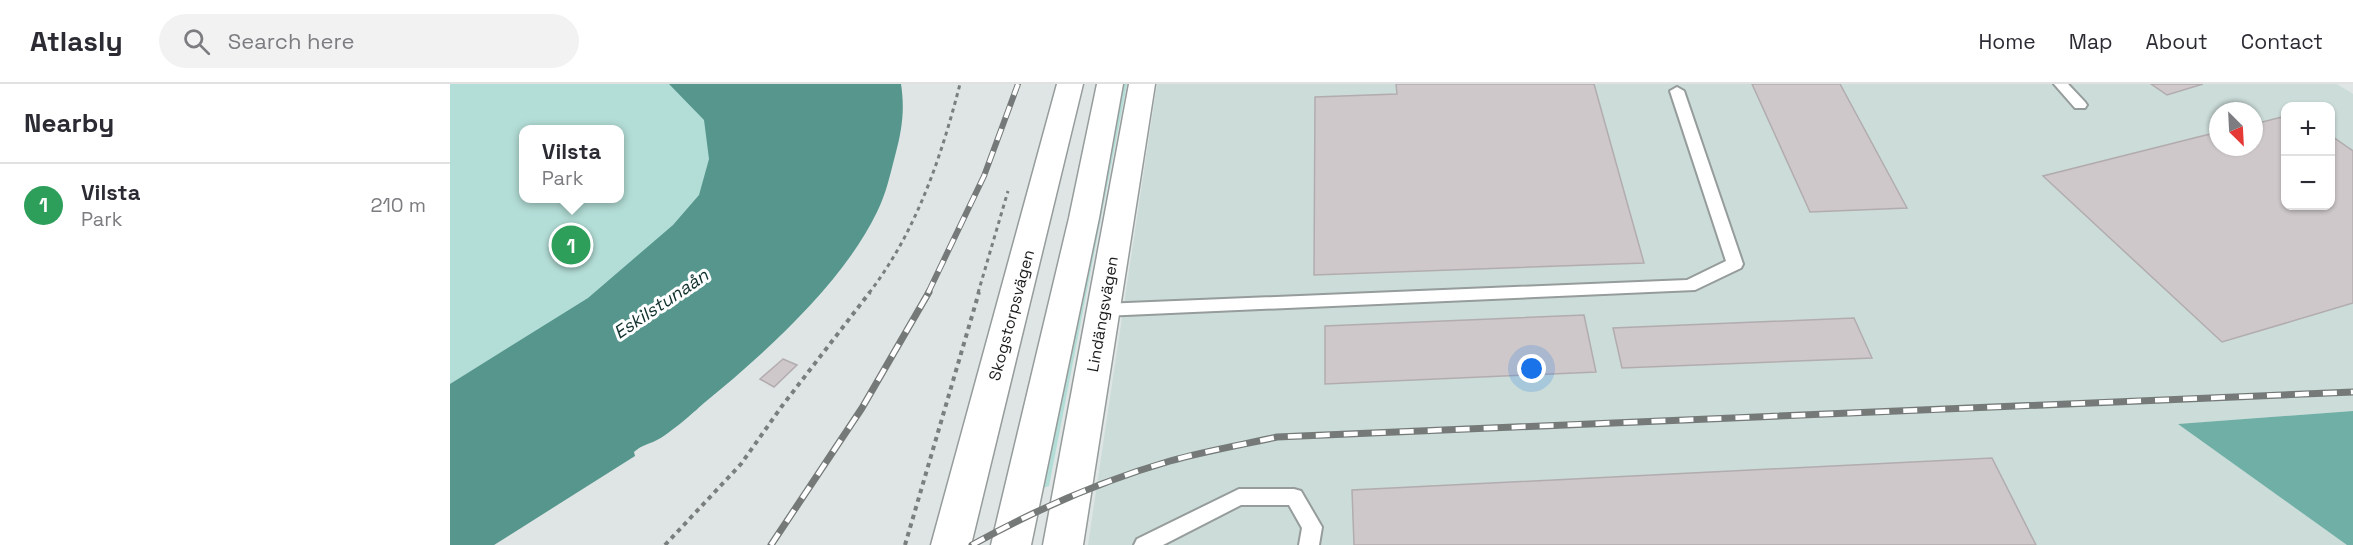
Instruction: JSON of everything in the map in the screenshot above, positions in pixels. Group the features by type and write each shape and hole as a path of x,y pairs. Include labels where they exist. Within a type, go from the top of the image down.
{"main road":[{"name":"Skogstorpsvägen","path":"951,545 1070,84"},
{"path":"1011,545 1084,218 1110,84"},
{"name":"Lindängsvägen","path":"1063,545 1142,84"}],"lane":[{"path":"2061,84 2080,105"},
{"path":"1103,310 1689,286 1735,264 1677,91"},
{"path":"1144,545 1239,496 1294,497 1312,527 1309,545"}],"path":[{"path":"665,545 741,464 782,406 884,274 909,230 922,200 948,131 960,84"},
{"path":"905,545 1010,184"}],"shaded area":[{"path":"450,84 760,84 776,109 450,491"},
{"path":"1120,84 1127,84 1049,486 1040,489"},
{"path":"1157,84 2337,84 2353,94 2353,411 2179,424 2347,545 1088,545"},
{"path":"2353,411 2353,545 2347,545 2178,424"}],"water":[{"name":"Eskilstunaån","path":"669,84 901,84 903,111 899,137 888,184 877,212 844,265 801,315 752,362 672,430 639,448 634,452 635,456 494,545 450,545 450,384 588,298 673,225 699,195 709,159 704,120"}],"building":[{"path":"1396,84 1594,84 1644,263 1314,275 1315,97 1397,94"},
{"path":"1752,84 1840,84 1907,208 1810,212"},
{"path":"2151,84 2203,84 2167,95"},
{"path":"2281,117 2281,210 2335,210 2335,138 2353,151 2353,303 2222,342 2043,176 2209,134 2209,156 2263,156 2263,122"},
{"path":"1584,315 1596,372 1325,384 1325,326"},
{"path":"1854,318 1872,358 1622,368 1613,328"},
{"path":"783,359 797,365 774,387 760,379"},
{"path":"1992,458 2036,545 1354,545 1352,490"}],"railway":[{"path":"928,293 984,176 1018,84"},
{"path":"771,545 862,408 929,292"},
{"path":"972,545 1044,508 1144,469 1183,457 1277,437 2353,392"}],"place":[{"name":"Vilsta","path":"571,245"}]}
